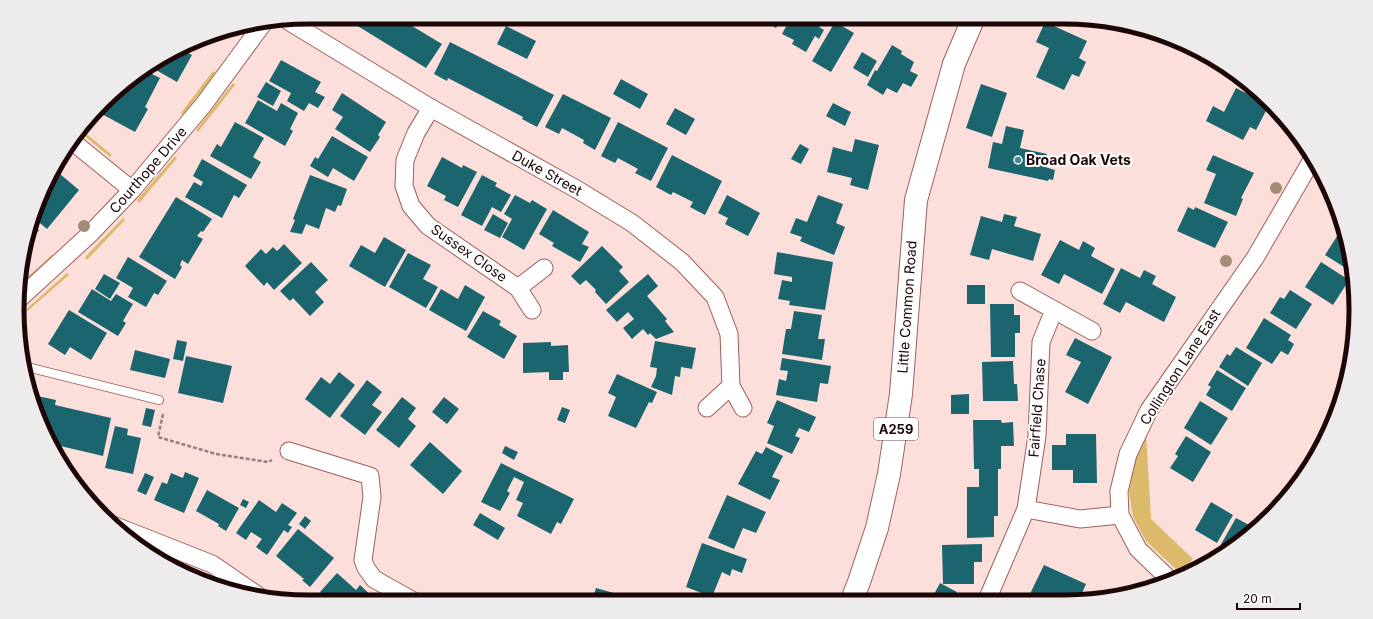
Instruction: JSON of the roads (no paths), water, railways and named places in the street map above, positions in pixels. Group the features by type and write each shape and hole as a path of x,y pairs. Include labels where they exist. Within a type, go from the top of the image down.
{"highway":[{"name":"Little Common Road","path":"854,595 876,528 889,474 901,394 916,200 954,64 971,24"}],"street":[{"name":"Duke Street","path":"296,25 431,108 578,190 632,223 682,262 715,298 729,334 731,386 743,408"},
{"name":"Courthope Drive","path":"25,294 91,234 132,190 204,104 260,28"},
{"name":"Sussex Close","path":"431,108 416,133 405,160 404,186 411,206 428,226 518,288 532,310"},
{"path":"77,145 132,190"},
{"name":"Collington Lane East","path":"1166,576 1138,549 1120,515 1119,491 1128,454 1149,410 1255,258 1309,164"},
{"name":"Sussex Close","path":"518,288 544,268"},
{"path":"1020,291 1092,331"},
{"name":"Fairfield Chase","path":"989,595 1026,509 1037,436 1041,342 1054,310"},
{"path":"707,408 731,386"},
{"path":"288,451 370,476 372,497 363,560 366,568 374,579 403,595"},
{"path":"1026,509 1080,518 1120,515"},
{"path":"131,532 212,564 247,588"}],"lane":[{"path":"30,368 160,400"}],"place":[{"name":"Broad Oak Vets","path":"1018,160"}]}
